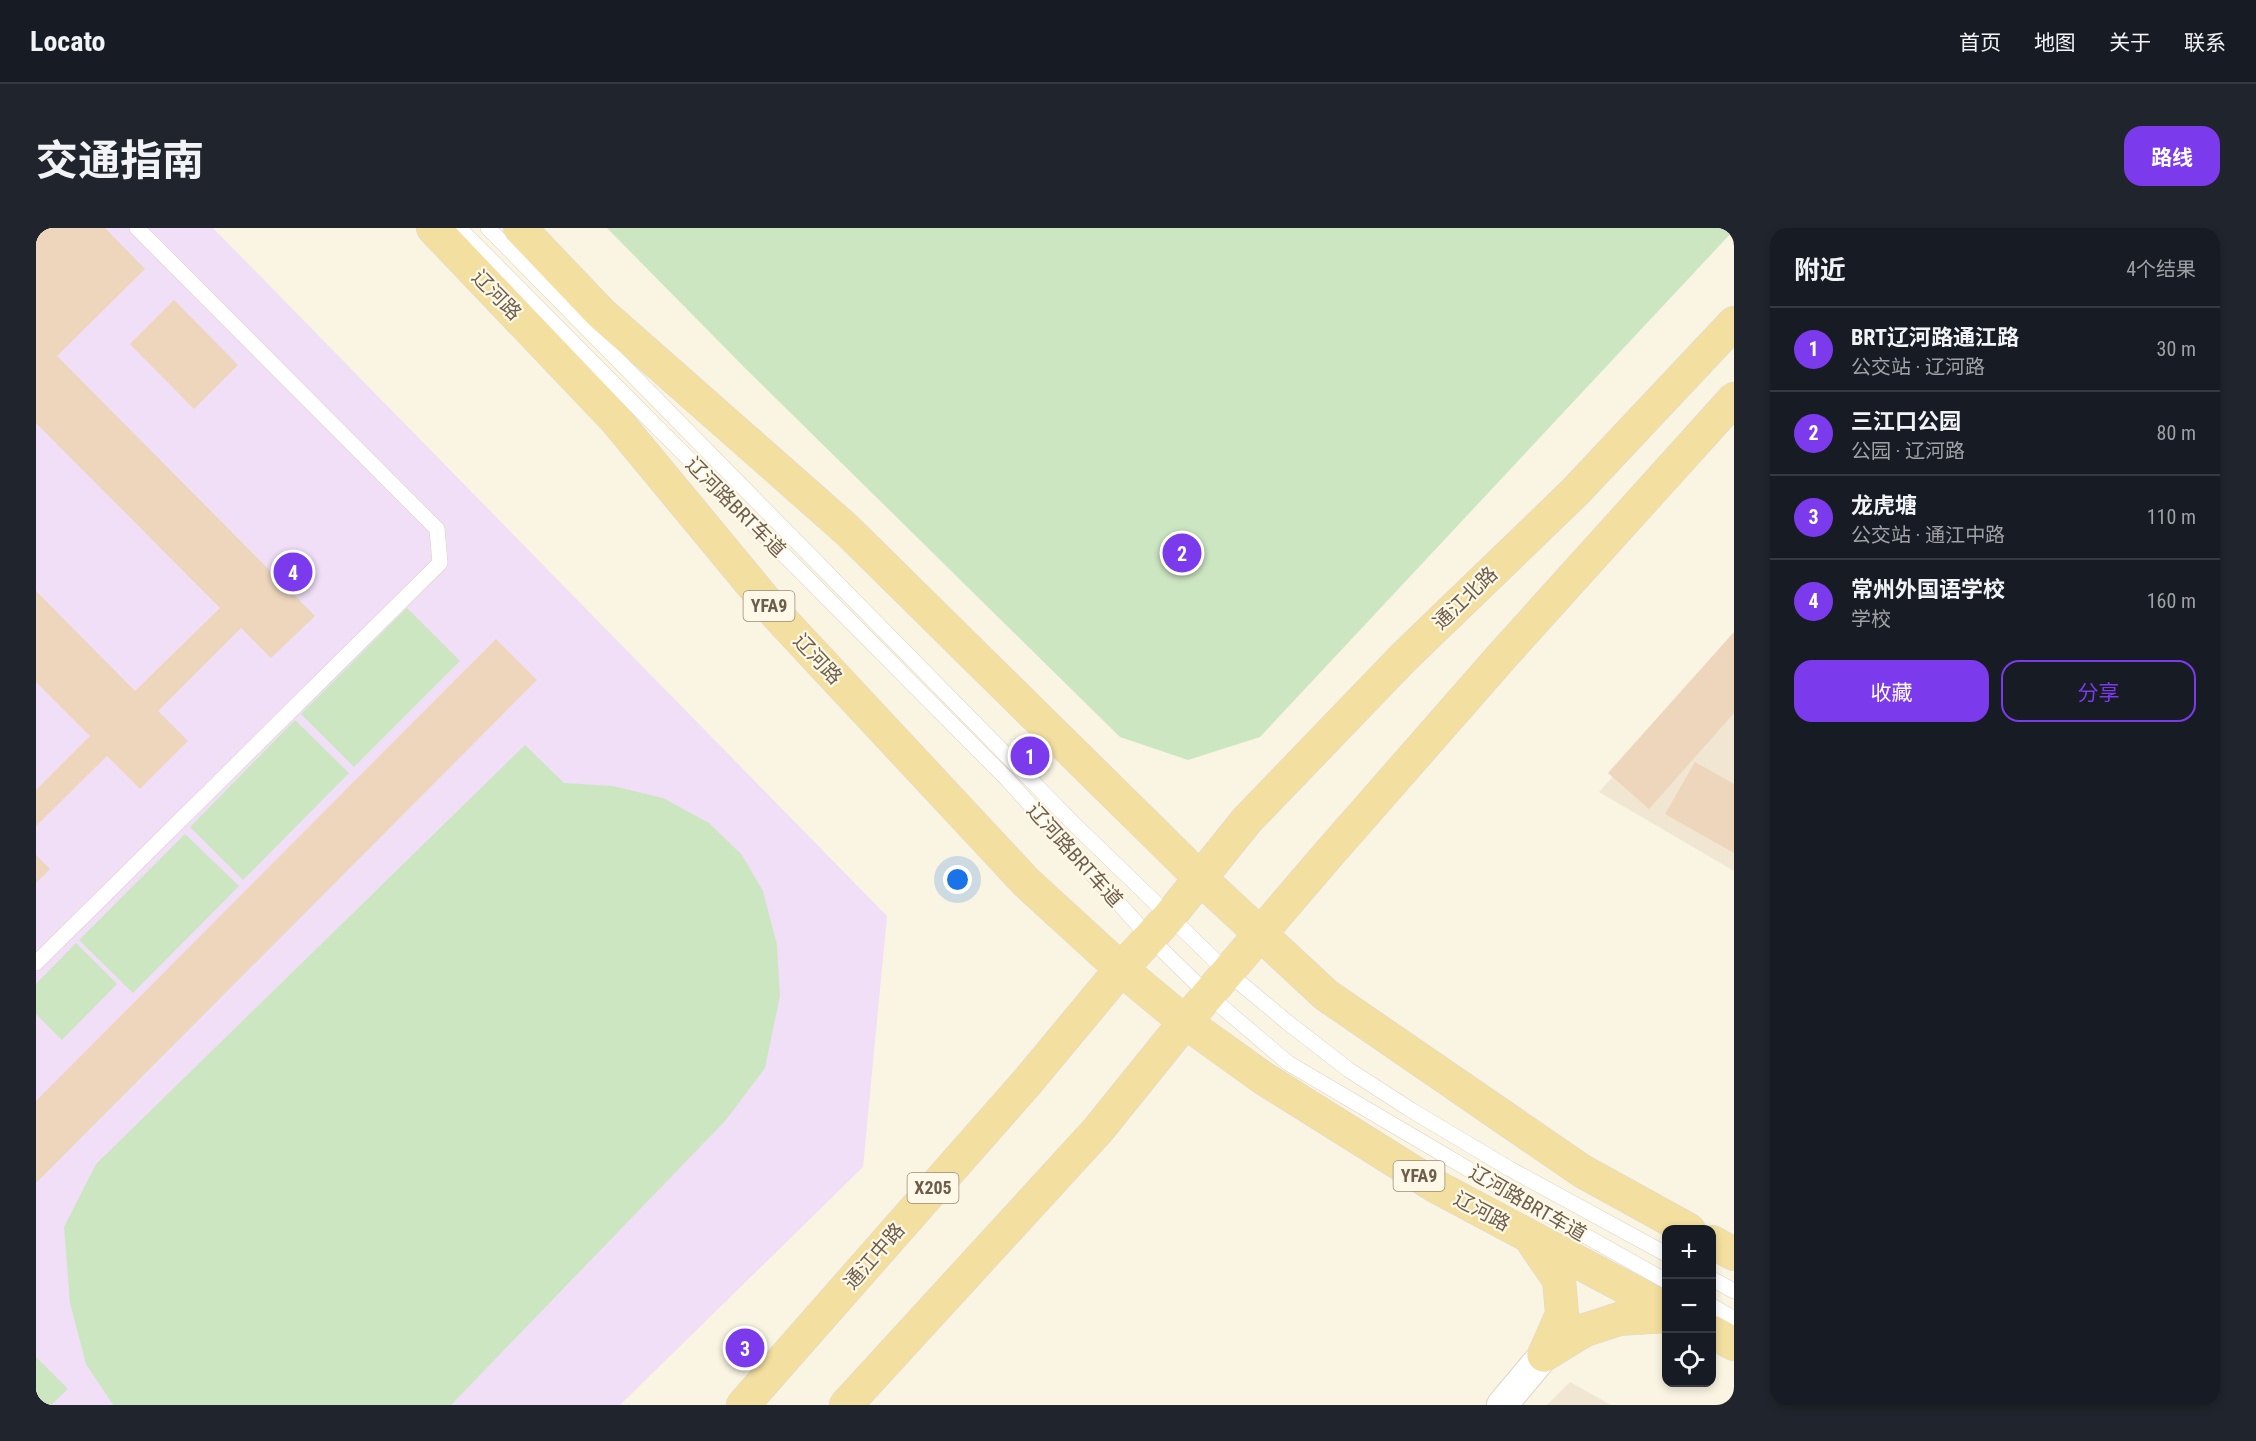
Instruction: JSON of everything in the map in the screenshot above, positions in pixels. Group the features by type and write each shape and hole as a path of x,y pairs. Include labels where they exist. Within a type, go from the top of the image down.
{"main road":[{"name":"辽河路","path":"433,228 615,419 778,616 1026,882 1121,969"},
{"path":"520,228 601,313 846,529 1200,878 1336,1002 1582,1171 1680,1225"},
{"name":"通江北路","path":"1159,927 1247,820 1404,657 1574,493 1734,323"},
{"path":"846,1405 1098,1130 1259,934 1503,655 1734,399"},
{"name":"通江中路","path":"743,1405 1021,1089 1159,927"},
{"name":"YFA9","path":"1121,969 1185,1022"},
{"name":"辽河路","path":"1185,1022 1263,1078 1437,1187 1662,1306"},
{"path":"1528,1235 1559,1280 1562,1314 1544,1355"},
{"path":"1716,1244 1734,1254"},
{"path":"1544,1355 1584,1329 1618,1319 1662,1316"},
{"path":"1714,1333 1734,1344"}],"street":[{"path":"1502,1405 1544,1355"}],"lane":[{"path":"36,963 440,563 437,529 137,228"},
{"name":"辽河路BRT车道","path":"459,228 1006,778 1217,983 1288,1063 1502,1189 1662,1279"},
{"name":"辽河路BRT车道","path":"488,228 1077,827 1159,927 1217,983 1287,1022 1349,1070 1393,1099 1510,1169 1662,1252"},
{"path":"1716,1281 1734,1291"},
{"path":"1716,1308 1734,1319"}],"shaded area":[{"path":"36,228 213,228 887,916 863,1167 620,1405 36,1405"},
{"path":"1734,642 1734,871 1599,792"},
{"path":"1570,1382 1611,1405 1547,1405"}],"green space":[{"path":"607,228 1734,228 1734,230 1260,737 1188,760 1120,737 745,368"},
{"path":"407,608 460,661 354,767 301,714"},
{"path":"295,720 349,773 243,880 190,827"},
{"path":"525,745 564,783 613,786 663,798 709,823 742,855 763,891 777,945 780,996 765,1068 726,1120 451,1405 113,1405 86,1364 70,1303 64,1227 96,1164"},
{"path":"185,834 239,886 133,993 79,940"},
{"path":"76,943 117,984 62,1040 36,1014 36,984"},
{"path":"36,1357 68,1389 51,1405 36,1405"}],"building":[{"path":"36,228 105,228 145,269 57,356 315,616 271,658 241,628 158,711 188,741 140,789 107,756 36,826 36,790 90,736 36,682 36,591 135,691 220,608 36,423"},
{"path":"174,300 238,365 194,409 130,344"},
{"path":"1734,632 1734,713 1649,809 1608,773"},
{"path":"496,639 537,680 36,1183 36,1101"},
{"path":"1695,762 1734,784 1734,853 1665,814"},
{"path":"36,855 50,869 36,883"}],"place":[{"name":"三江口公园","path":"1182,553"},
{"name":"常州外国语学校","path":"293,572"},
{"name":"BRT辽河路通江路","path":"1030,756"},
{"name":"龙虎塘","path":"745,1348"}]}
